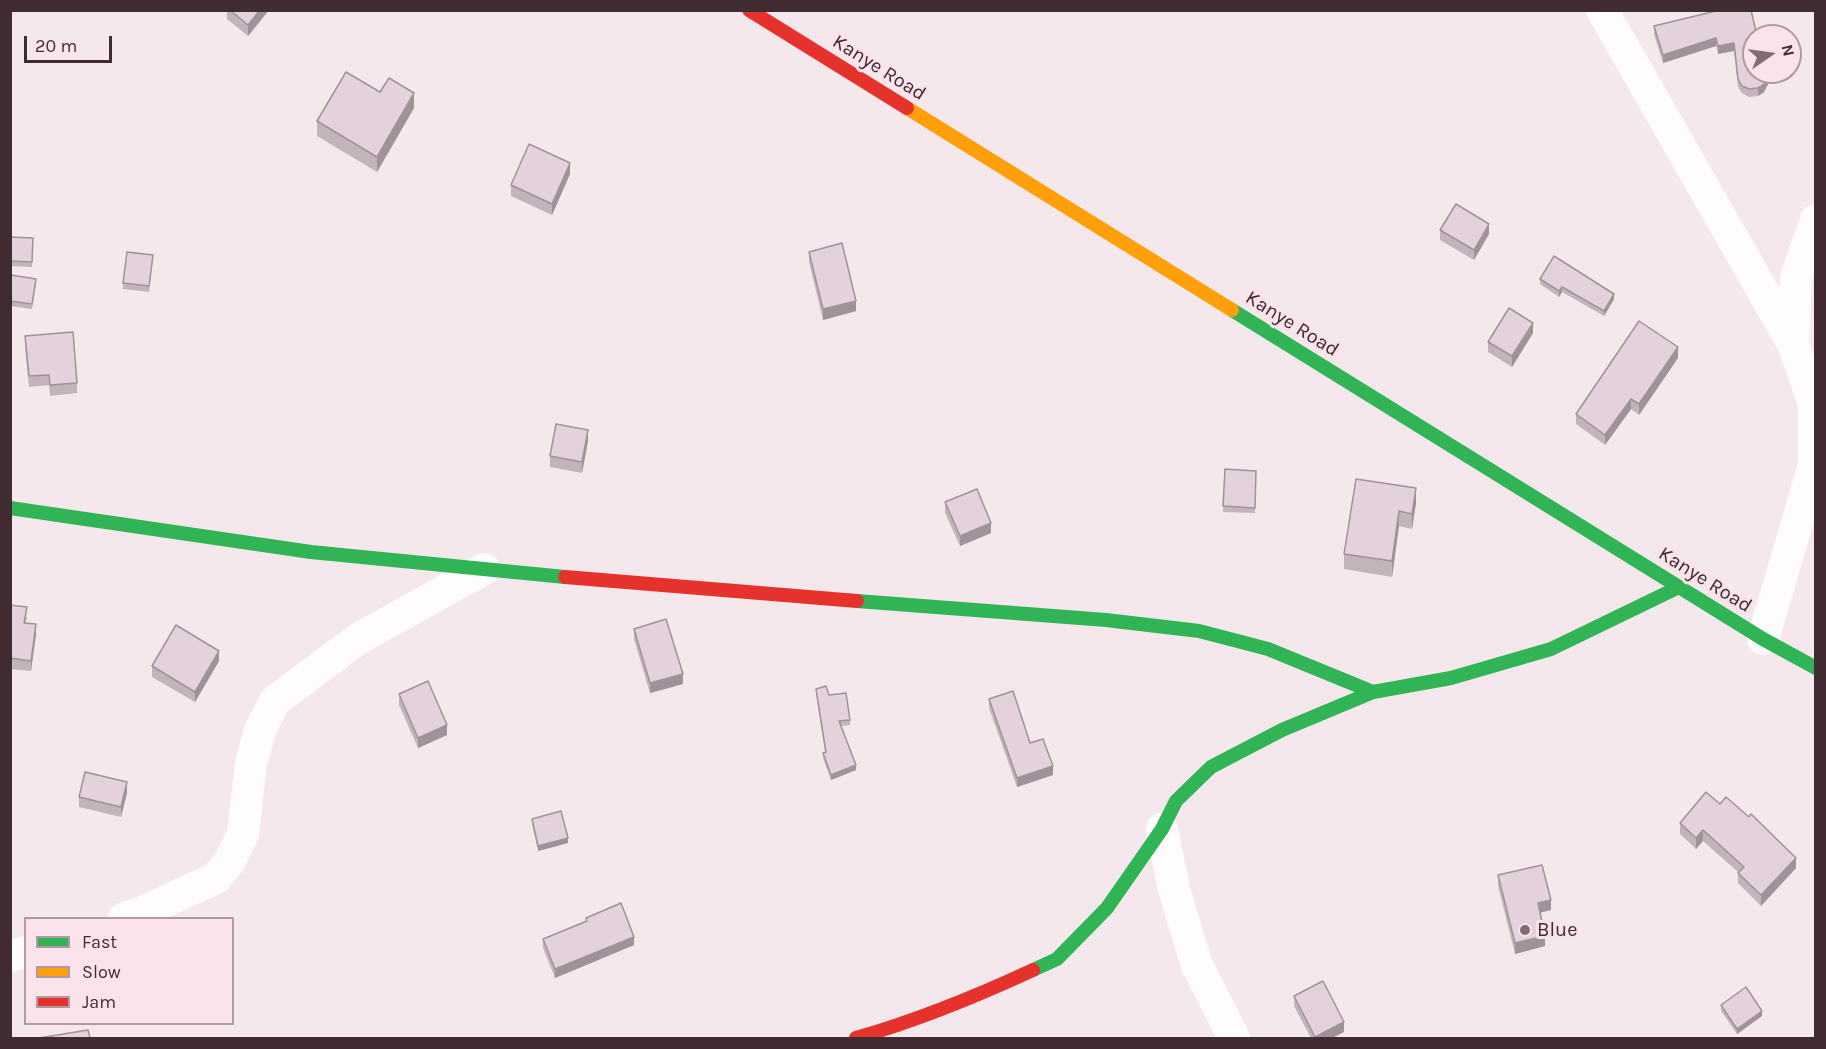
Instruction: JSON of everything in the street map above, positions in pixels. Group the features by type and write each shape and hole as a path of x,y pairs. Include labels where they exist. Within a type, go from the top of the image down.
{"street":[{"name":"Kanye Road","path":"749,10 1763,639 1815,668"},
{"path":"1602,10 1793,344 1814,404 1814,465 1763,639"},
{"path":"1793,344 1796,277 1815,220"},
{"path":"10,508 311,552 602,581 1094,619 1199,631 1268,648 1373,692"},
{"path":"127,917 216,878 230,861 243,834 251,763 260,729 275,701 358,639 484,569"},
{"path":"856,1038 1001,985 1058,959 1107,908 1162,829 1176,801 1211,767 1282,730 1373,692 1451,678 1551,649 1679,587"},
{"path":"1162,829 1174,889 1196,963 1234,1038"}],"building":[{"path":"230,10 260,10 248,25"},
{"path":"1720,10 1751,10 1754,24 1742,24 1742,84 1764,84 1758,88 1749,89 1742,86 1738,79 1734,43 1718,46 1716,38 1663,55 1654,26"},
{"path":"346,72 380,92 389,78 414,93 377,157 317,121"},
{"path":"529,144 570,163 552,204 511,185"},
{"path":"1456,204 1489,224 1474,250 1440,230"},
{"path":"10,237 33,238 32,262 10,261"},
{"path":"842,243 856,301 823,309 809,252"},
{"path":"127,252 153,255 149,286 123,283"},
{"path":"1554,256 1614,294 1604,311 1562,287 1559,291 1540,279"},
{"path":"11,275 36,279 32,304 10,301"},
{"path":"1509,308 1533,323 1512,356 1488,342"},
{"path":"1639,321 1678,347 1639,404 1631,399 1605,435 1576,414"},
{"path":"73,332 77,383 50,385 49,375 29,376 25,336"},
{"path":"556,424 588,430 582,462 550,456"},
{"path":"1225,469 1256,471 1255,508 1223,506"},
{"path":"1356,479 1416,488 1412,514 1399,511 1392,561 1344,554"},
{"path":"977,489 991,523 960,536 945,502"},
{"path":"10,605 27,607 24,623 36,624 31,661 10,658"},
{"path":"666,619 683,674 650,683 634,629"},
{"path":"176,625 219,651 195,692 152,666"},
{"path":"428,681 447,725 418,738 399,694"},
{"path":"826,686 829,695 846,693 850,720 839,721 856,765 831,775 823,753 826,752 816,689"},
{"path":"1013,691 1030,743 1043,739 1053,766 1017,778 989,699"},
{"path":"85,772 127,782 121,807 79,797"},
{"path":"1706,792 1720,804 1726,797 1749,817 1751,814 1796,858 1761,895 1738,873 1744,867 1703,830 1696,838 1680,823"},
{"path":"561,811 568,838 538,846 532,819"},
{"name":"Blue","path":"1542,865 1551,900 1538,903 1545,936 1515,943 1498,875"},
{"path":"621,903 634,937 555,969 543,939 587,921 586,918"},
{"path":"1323,981 1344,1022 1315,1037 1294,996"},
{"path":"1746,987 1762,1011 1737,1029 1721,1005"},
{"path":"88,1030 90,1038 39,1038"}],"traffic: fast":[{"path":"1232,310 1763,639 1816,668"},
{"path":"10,508 311,552 565,577"},
{"path":"1033,970 1057,959 1107,908 1162,829 1176,801 1211,767 1282,730 1373,692 1451,678 1551,649 1679,587"},
{"path":"857,601 1106,620 1199,631 1268,649 1373,692"}],"traffic: slow":[{"path":"907,108 1232,310"}],"traffic: jam":[{"path":"749,10 907,108"},
{"path":"565,577 857,601"},
{"path":"856,1038 946,1007 1033,970"}],"place":[{"name":"Blue","path":"1525,930"}]}
